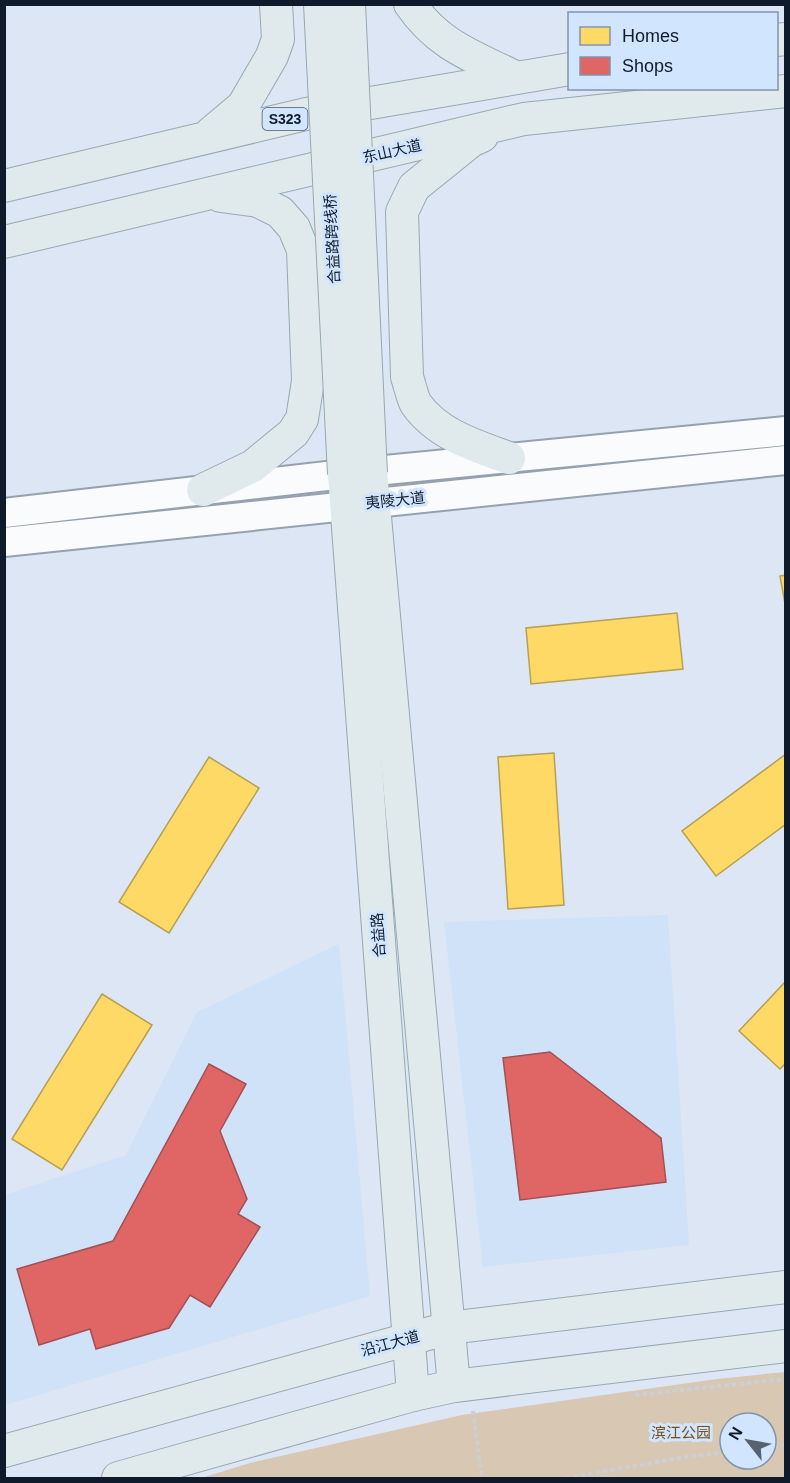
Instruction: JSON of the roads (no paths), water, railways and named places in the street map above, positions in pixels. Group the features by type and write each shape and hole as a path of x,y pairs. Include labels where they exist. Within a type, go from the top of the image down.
{"main road":[{"path":"204,138 243,106 272,56 278,39 276,4"},
{"name":"合益路跨线桥","path":"320,4 359,489"},
{"name":"合益路跨线桥","path":"349,4 359,489"},
{"path":"410,4 420,19 437,36 463,52 514,77"},
{"name":"S323","path":"4,186 306,114 568,69"},
{"name":"东山大道","path":"4,242 524,119 786,91"},
{"path":"509,458 454,437 432,420 416,403 407,377 402,212 414,187 471,141 524,119"},
{"path":"203,490 253,466 293,433 302,419 308,381 303,250 294,228 280,212 258,201 208,194"},
{"name":"夷陵大道","path":"4,543 359,489 509,458 786,431"},
{"name":"夷陵大道","path":"4,513 203,490 359,489 786,460"},
{"path":"359,489 449,1328 463,1397"},
{"name":"合益路","path":"359,489 413,1395"},
{"name":"沿江大道","path":"4,1451 449,1328 786,1287"},
{"path":"118,1479 413,1395 463,1397 786,1346"}],"park label":[{"name":"滨江公园","path":"681,1432"}]}
